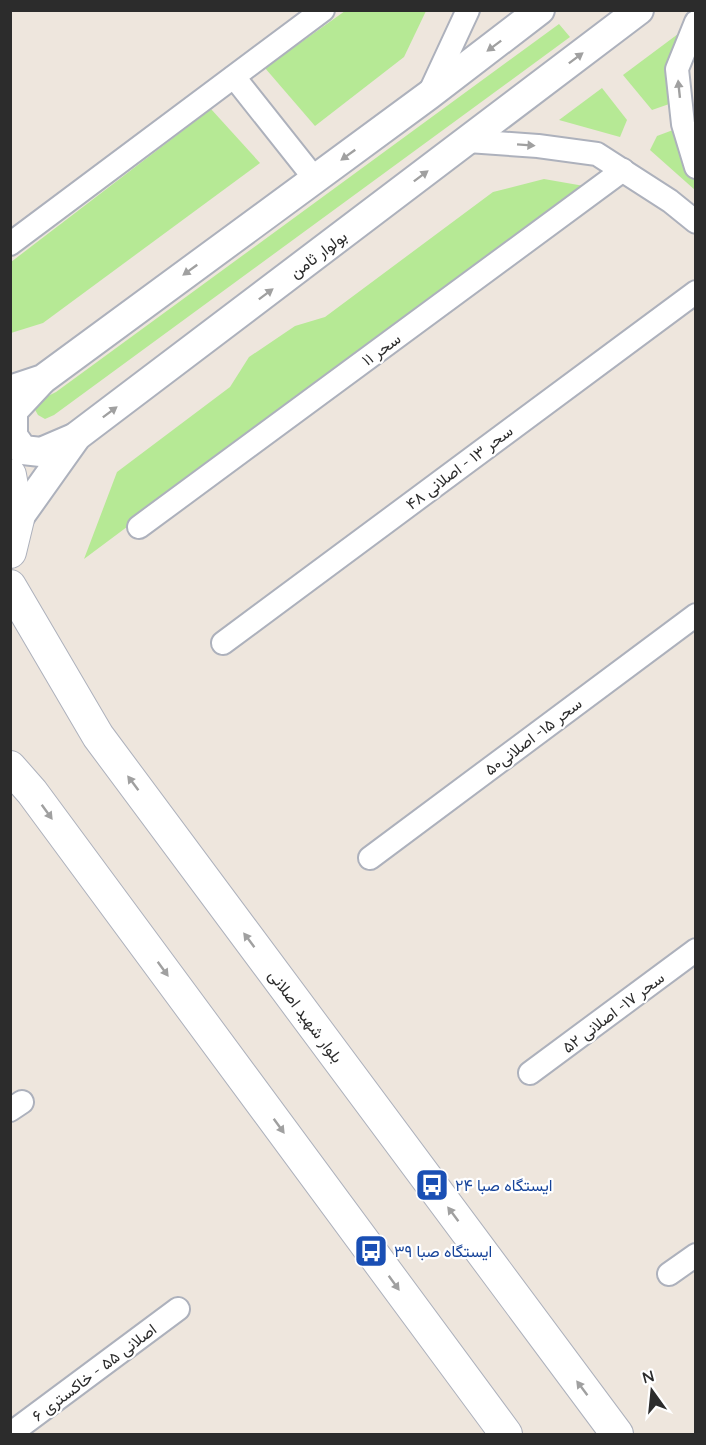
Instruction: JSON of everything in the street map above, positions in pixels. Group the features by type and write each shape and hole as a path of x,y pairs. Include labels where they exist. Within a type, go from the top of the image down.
{"main road":[{"path":"10,475 18,519 10,552"},
{"name":"بلوار شهید اصلانی","path":"10,586 98,736 617,1434"},
{"path":"10,767 32,792 506,1434"}],"street":[{"path":"10,244 323,10"},
{"path":"429,95 468,10"},
{"path":"77,436 41,452 23,450 13,436 13,411 43,379 429,95 540,10"},
{"name":"بولوار ثامن","path":"18,519 77,436 639,10"},
{"path":"696,21 677,69 689,119 696,167"},
{"path":"234,77 315,179"},
{"path":"468,141 538,146 597,154 670,201 696,222"},
{"name":"سحر ۱۱","path":"139,527 624,170"},
{"name":"سحر ۱۳ - اصلانی ۴۸","path":"223,643 696,292"},
{"path":"10,390 43,379"},
{"name":"سحر ۱۵- اصلانی۵۰","path":"370,858 696,615"},
{"name":"سحر ۱۷- اصلانی ۵۲","path":"530,1073 696,950"},
{"path":"669,1274 696,1255"},
{"name":"اصلانی ۵۵ - خاکستری ۶","path":"10,1434 178,1309"}],"green space":[{"path":"345,11 426,11 404,57 315,126 265,68"},
{"path":"559,24 570,37 54,415 45,419 38,415 34,408 40,400 56,392"},
{"path":"682,31 672,103 652,110 623,75"},
{"path":"602,88 627,120 620,137 559,120"},
{"path":"211,109 260,163 43,323 11,333 11,262"},
{"path":"673,130 695,180 695,190 650,150 657,136"},
{"path":"544,179 584,186 84,559 117,472 230,387 249,357 295,326 325,317 493,192"}],"place":[{"name":"ایستگاه صبا ۲۴","path":"432,1185"},
{"name":"ایستگاه صبا ۳۹","path":"371,1251"}]}
